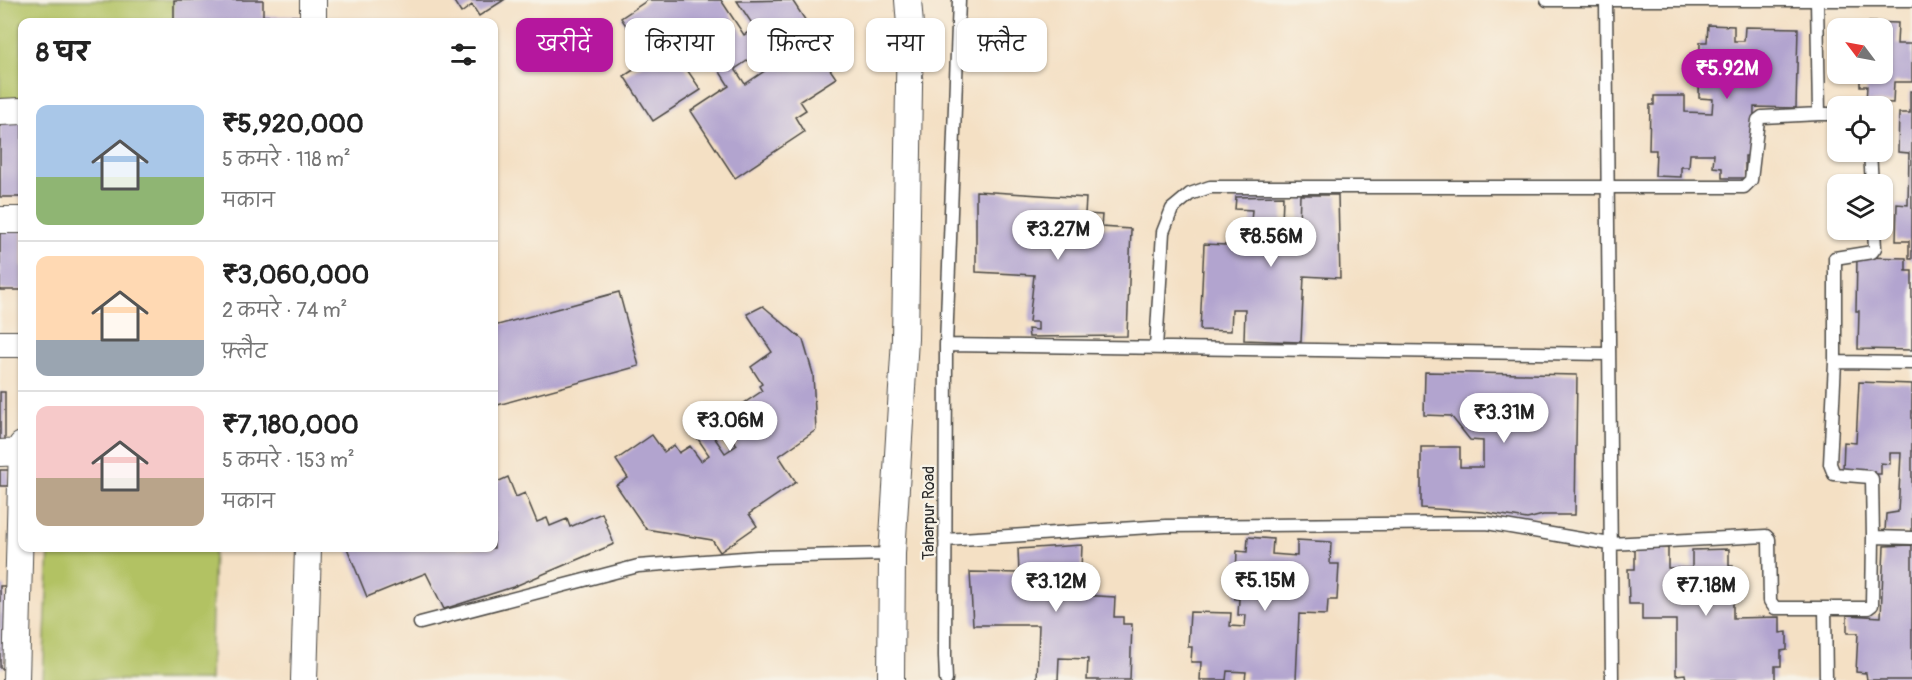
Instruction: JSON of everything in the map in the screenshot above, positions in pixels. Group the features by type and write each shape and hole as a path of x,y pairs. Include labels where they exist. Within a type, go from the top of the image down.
{"street":[{"path":"313,0 313,18"},
{"path":"891,680 892,554 905,339 910,25 908,0"},
{"path":"0,112 18,111"},
{"path":"0,220 18,220"},
{"path":"0,344 18,344"},
{"path":"0,453 18,452"},
{"path":"16,680 19,552"},
{"path":"304,680 308,552"}],"lane":[{"name":"Taharpur Road","path":"946,680 946,345 959,0"},
{"path":"1547,0 1912,0"},
{"path":"1817,0 1819,114"},
{"path":"1606,1 1612,680"},
{"path":"1156,348 1163,232 1172,209 1190,194 1210,187 1744,187 1751,180 1758,120 1762,117 1827,114"},
{"path":"945,540 1166,526 1487,523 1610,544 1766,536 1769,539 1770,601 1775,608 1868,608 1872,606 1872,479 1834,474 1830,464 1835,258 1872,252 1875,248 1875,240"},
{"path":"946,345 1608,354"},
{"path":"1834,362 1912,363"},
{"path":"1873,537 1912,538"},
{"path":"420,623 638,566 757,557 892,554"},
{"path":"1825,608 1826,680"}],"green space":[{"path":"0,0 213,0 212,18 18,18 18,99 0,99"},
{"path":"49,552 214,552 210,680 43,680"}],"building":[{"path":"174,0 263,0 263,16 299,16 299,18 174,18"},
{"path":"453,0 504,0 479,16 472,5 461,13"},
{"path":"648,0 721,0 733,18 625,18 625,24 621,18"},
{"path":"792,0 804,18 748,18 737,1"},
{"path":"735,21 744,35 747,33 747,61 735,69"},
{"path":"1893,23 1898,23 1897,44 1912,44 1912,82 1894,82 1893,103 1893,96 1866,96 1867,86 1860,86 1860,84 1893,84"},
{"path":"1708,25 1734,26 1734,41 1744,41 1745,27 1798,28 1796,108 1754,107 1753,156 1745,156 1745,178 1722,178 1722,168 1713,167 1714,154 1690,154 1689,167 1681,167 1681,177 1655,176 1656,150 1649,150 1650,105 1654,105 1654,96 1685,96 1685,112 1712,113 1713,99 1699,98 1700,42 1707,42"},
{"path":"735,69 745,84 763,72 832,72 836,78 800,101 806,110 795,117 804,132 735,178 691,111 729,86 720,72 735,72"},
{"path":"630,72 689,72 701,90 653,121 624,76"},
{"path":"1910,91 1912,91 1912,259 1909,259 1909,241 1896,241 1897,204 1908,205 1909,153 1898,152 1899,113 1910,113"},
{"path":"18,120 18,197 0,197 0,122"},
{"path":"976,191 1086,198 1085,214 1102,215 1101,227 1131,229 1127,336 1029,337 1028,329 1038,330 1038,322 1029,322 1034,275 976,272"},
{"path":"1300,195 1338,195 1340,278 1304,276 1301,342 1244,340 1245,309 1232,309 1231,331 1200,330 1204,244 1249,246 1252,210 1235,209 1236,197 1283,196 1282,224 1299,223"},
{"path":"0,229 18,229 18,290 0,290"},
{"path":"1857,257 1906,258 1906,271 1912,271 1912,350 1858,349"},
{"path":"619,292 639,366 498,405 498,325"},
{"path":"763,306 803,340 813,374 816,430 779,456 796,482 749,514 757,526 720,552 712,540 646,529 616,485 628,478 616,460 652,435 664,452 674,445 679,453 690,446 701,461 709,455 698,439 703,436 698,428 705,424 725,453 737,445 719,420 762,391 759,386 762,384 751,367 772,352 747,314"},
{"path":"1425,372 1577,375 1575,515 1543,515 1527,519 1483,512 1421,508 1421,447 1460,447 1460,467 1483,467 1483,441 1470,440 1451,416 1424,415"},
{"path":"1859,382 1912,384 1912,532 1885,532 1886,514 1898,512 1901,453 1890,453 1890,464 1881,463 1881,474 1843,470 1844,442 1856,443"},
{"path":"0,392 5,392 5,444 0,444"},
{"path":"0,470 9,470 9,486 0,486"},
{"path":"508,477 516,497 525,493 537,522 547,518 550,526 567,519 570,527 602,513 614,544 513,587 444,609 426,573 367,597 349,552 498,552 498,482"},
{"path":"1248,537 1273,539 1272,554 1297,556 1297,540 1331,542 1330,564 1339,564 1337,600 1328,600 1327,615 1299,614 1296,680 1245,680 1246,672 1227,671 1226,680 1200,680 1201,662 1191,662 1192,647 1188,647 1190,612 1231,613 1230,626 1245,627 1246,615 1238,615 1239,599 1235,599 1237,551 1247,552"},
{"path":"1082,545 1080,595 1115,597 1114,617 1123,617 1123,624 1132,624 1130,680 1087,680 1088,659 1059,658 1058,680 1037,680 1039,625 973,625 970,572 1019,573 1018,549"},
{"path":"1912,545 1912,680 1867,680 1866,673 1856,672 1858,633 1847,633 1847,615 1881,617 1884,546"},
{"path":"1635,548 1668,548 1668,568 1692,568 1692,550 1729,549 1729,566 1733,566 1733,618 1780,617 1780,633 1787,632 1787,650 1781,651 1781,666 1775,666 1775,680 1686,680 1685,674 1676,675 1676,620 1642,620 1642,604 1629,604 1628,569 1635,569"},
{"path":"0,586 5,586 4,668 0,668"}]}
